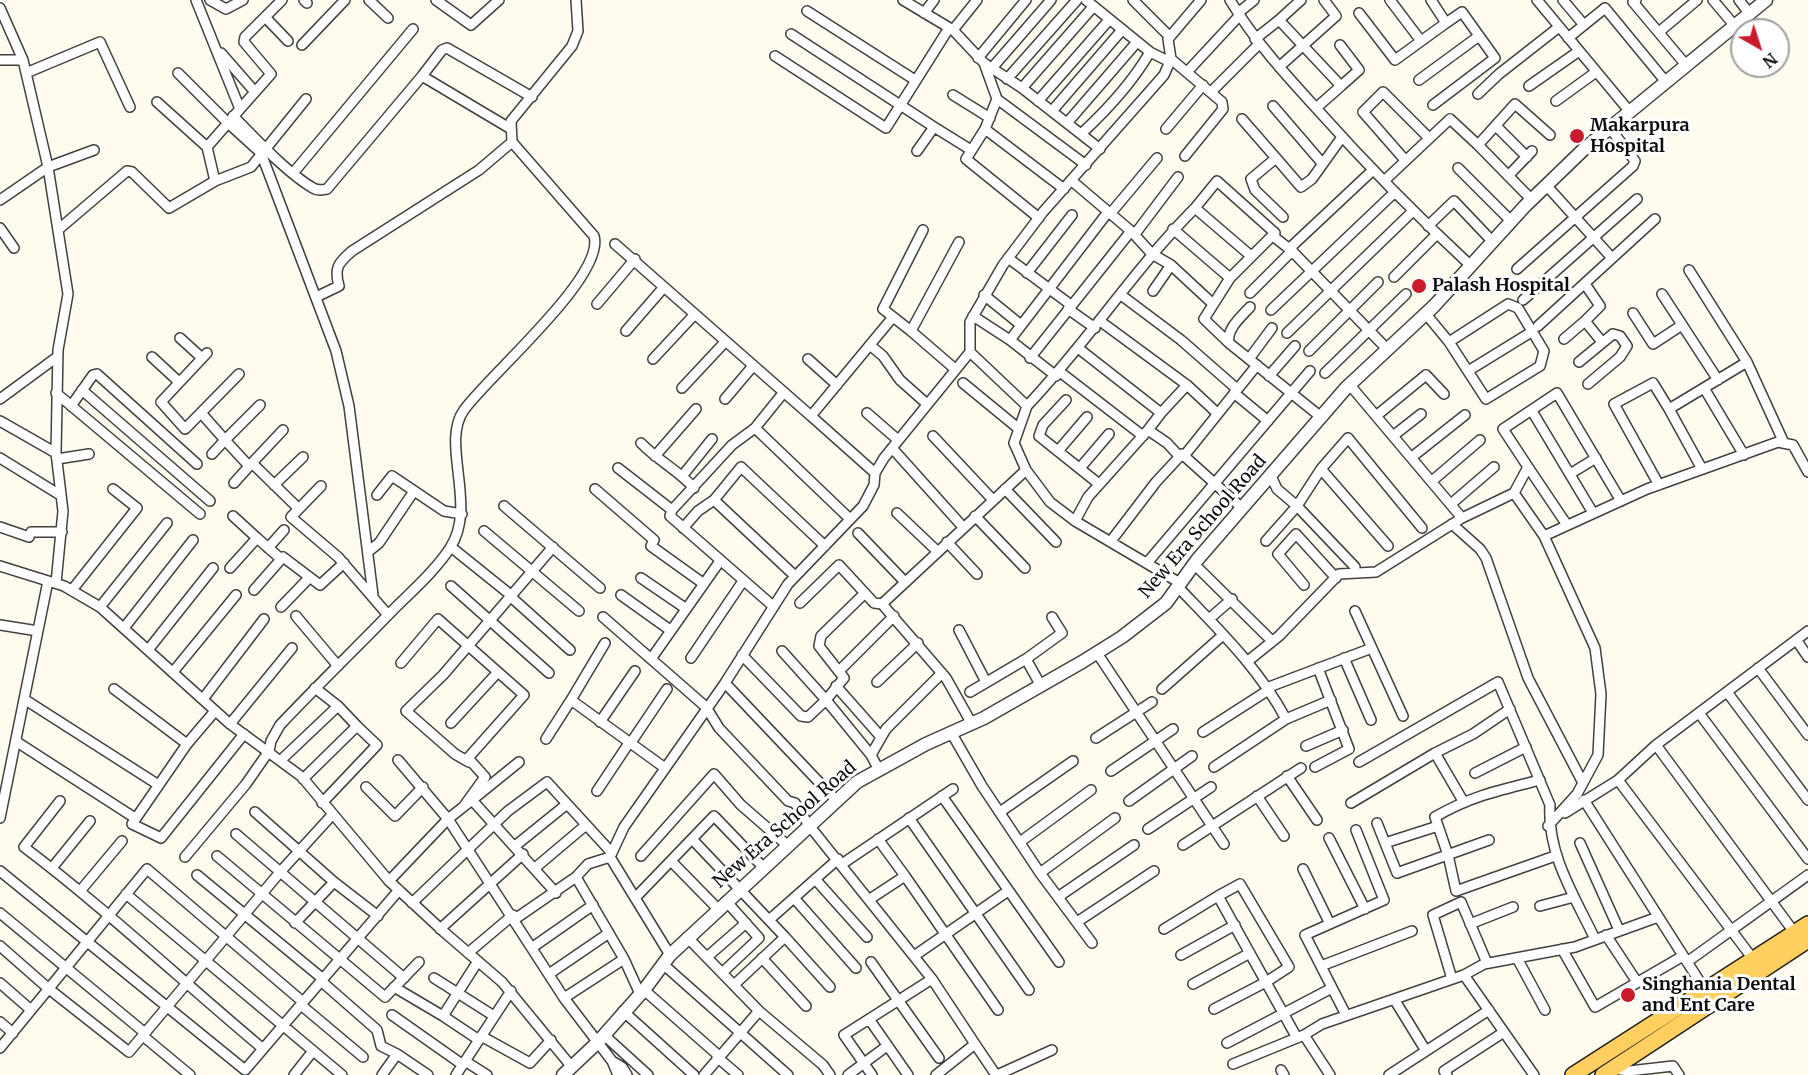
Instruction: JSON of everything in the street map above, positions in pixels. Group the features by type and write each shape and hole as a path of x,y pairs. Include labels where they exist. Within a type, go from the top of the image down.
{"main road":[{"path":"1608,1072 1801,936 1808,924"},
{"path":"1573,1075 1753,959 1801,936"}],"street":[{"path":"196,0 240,109"},
{"path":"210,0 226,9 243,0"},
{"path":"207,147 271,72 244,42 245,37 282,0"},
{"path":"302,45 345,0"},
{"path":"369,0 388,18"},
{"path":"436,0 471,25 497,1"},
{"path":"185,857 246,784 269,751 271,741 280,725 451,547 462,514 456,450 457,432 462,412 507,365 576,286 596,249 594,236 512,142 511,121 572,46 578,31 576,0"},
{"path":"903,0 951,29 985,63 1022,88 1100,149"},
{"path":"924,13 934,0"},
{"path":"775,56 884,128 951,29 977,0"},
{"path":"985,63 1026,0"},
{"path":"985,63 1051,0"},
{"path":"1007,79 1077,0"},
{"path":"1133,0 1170,37"},
{"path":"1230,0 1257,41 1342,137 1470,266"},
{"path":"1187,72 1254,0"},
{"path":"1211,92 1257,41 1301,0"},
{"path":"1279,67 1336,16 1324,0"},
{"path":"1390,0 1421,41"},
{"path":"1537,0 1630,112"},
{"path":"1563,0 1584,25"},
{"path":"1659,32 1697,0"},
{"path":"1713,0 1730,20"},
{"path":"1739,0 1749,13"},
{"name":"New Era School Road","path":"1743,18 1766,0"},
{"path":"468,953 514,917 556,893 588,864 611,855 624,827 725,683 773,606 795,576 863,506 874,486 875,473 892,448 970,352 969,331 973,316 1008,258 1039,218 1164,75 1171,60 1170,37 1197,1"},
{"path":"1434,1 1446,23"},
{"path":"1633,1 1686,64"},
{"path":"1022,88 1091,3 1150,52 1171,60 1222,102 1223,109 1185,156"},
{"path":"1568,38 1604,4 1666,82"},
{"path":"0,8 23,60 48,167 68,294 57,357 56,393 56,456 63,511 62,532 52,582 38,632 0,818"},
{"path":"807,11 915,80"},
{"path":"1359,13 1395,60 1462,12 1495,58 1433,105"},
{"path":"265,17 288,42"},
{"path":"1038,101 1109,20"},
{"path":"1279,20 1341,86"},
{"path":"1478,94 1499,74 1559,27"},
{"name":"New Era School Road","path":"567,1070 601,1038 687,937 857,782 1041,686 1097,653 1166,603 1194,564 1350,384 1426,314 1531,199 1610,128 1730,28"},
{"path":"294,172 413,29"},
{"path":"1052,111 1122,30"},
{"path":"791,34 971,150"},
{"path":"1419,80 1479,36"},
{"path":"26,73 100,42 130,107"},
{"path":"1067,123 1137,42"},
{"path":"1316,108 1359,70 1340,45"},
{"path":"217,48 255,93"},
{"path":"178,73 264,151 314,189 327,189 447,48 532,97"},
{"path":"1529,86 1579,51"},
{"path":"1081,134 1140,70 1150,52"},
{"path":"0,60 23,60"},
{"path":"985,63 998,99 1086,165"},
{"path":"1556,101 1596,72"},
{"path":"422,76 511,129"},
{"path":"1166,129 1203,85"},
{"path":"1406,160 1363,112 1383,92 1428,137"},
{"path":"953,95 990,118"},
{"path":"59,229 127,171 132,172 169,208 215,181 251,167 306,99"},
{"path":"998,99 985,129 966,159 1039,218"},
{"path":"157,102 207,147 215,181"},
{"path":"1478,145 1515,104 1550,135"},
{"path":"1273,106 1322,163"},
{"path":"1242,119 1301,187 1311,179 1342,137"},
{"path":"1384,181 1428,137 1450,119 1531,199"},
{"path":"1496,126 1529,154 1508,176"},
{"path":"917,151 934,127"},
{"path":"1518,269 1634,166 1635,161 1610,128"},
{"path":"985,129 1064,189"},
{"path":"316,297 339,285 334,274 336,268 352,251 479,170 512,142"},
{"path":"0,200 48,167 94,150"},
{"path":"264,151 336,351 349,406 373,595"},
{"path":"1010,340 1109,213 1157,158"},
{"path":"1276,158 1251,179 1252,184 1283,217"},
{"path":"1458,168 1511,221"},
{"path":"1250,293 1292,251 1292,246 1373,170"},
{"path":"1030,358 1178,177"},
{"path":"1072,181 1133,233 1152,254 1171,265 1214,304"},
{"path":"1286,719 1269,688 1248,661 1179,585 1050,502 1026,470 1014,442 1028,406 1058,374 1152,254 1217,181 1275,233 1230,278 1204,319 1229,343 1321,417"},
{"path":"1546,185 1612,258"},
{"path":"1271,310 1395,192"},
{"path":"1523,300 1637,199"},
{"path":"1428,226 1454,201 1492,241"},
{"path":"1195,208 1251,256"},
{"path":"1287,333 1413,211"},
{"path":"1027,273 1071,215"},
{"path":"1468,371 1535,328 1655,219"},
{"path":"0,228 14,248"},
{"path":"923,230 882,309 956,369"},
{"path":"1173,230 1230,278"},
{"path":"1395,278 1437,234"},
{"path":"1273,236 1312,270 1388,350"},
{"path":"911,331 959,242"},
{"path":"615,244 635,259 694,315 875,473"},
{"path":"1008,258 1070,307 1187,386 1217,413"},
{"path":"597,304 635,259"},
{"path":"1153,291 1171,265"},
{"path":"1689,270 1747,362 1784,443"},
{"path":"1309,351 1378,282"},
{"path":"1564,339 1600,306 1585,284"},
{"path":"626,331 664,287"},
{"path":"1325,373 1406,294"},
{"path":"1662,294 1718,380"},
{"path":"984,295 1021,325"},
{"path":"1121,295 1181,340 1268,421"},
{"path":"1426,314 1449,342 1486,399 1539,366 1544,351 1535,328 1518,308 1508,304 1449,342"},
{"path":"1229,343 1228,337 1232,329 1250,307"},
{"path":"1633,313 1653,344 1682,325"},
{"path":"653,359 694,315"},
{"path":"973,316 1010,340 1030,358 1058,374 1145,433 1167,443 1242,507"},
{"path":"811,416 893,317"},
{"path":"1585,321 1602,342"},
{"path":"1111,541 1156,482 1182,456 1235,391 1272,328"},
{"path":"1579,362 1602,342 1617,334 1625,342 1627,350 1588,384"},
{"path":"180,338 204,355 161,405 185,429 239,374"},
{"path":"682,388 725,342"},
{"path":"871,346 883,356 900,380 927,404"},
{"path":"1269,376 1295,346"},
{"path":"1078,348 1161,413"},
{"path":"970,352 1028,406"},
{"path":"0,399 57,357"},
{"path":"152,357 179,382"},
{"path":"808,359 837,385"},
{"path":"1669,409 1747,362"},
{"path":"725,399 753,366"},
{"path":"1147,563 1310,371"},
{"path":"71,406 93,375 97,374 197,464"},
{"path":"1376,416 1426,375 1444,394"},
{"path":"963,382 1019,429"},
{"path":"1659,484 1614,404 1653,383 1702,469"},
{"path":"1350,384 1462,518"},
{"path":"1076,520 1088,497 1187,386"},
{"path":"1704,388 1744,454"},
{"path":"82,390 210,501"},
{"path":"773,606 670,516 672,510 732,445 755,428 784,392"},
{"path":"56,393 200,514"},
{"path":"1567,525 1503,429 1557,393 1621,501"},
{"path":"1066,400 1043,425 1039,435 1100,484"},
{"path":"212,454 260,405"},
{"path":"655,456 696,409"},
{"path":"1532,411 1593,513"},
{"path":"867,413 898,440"},
{"path":"202,414 225,440 298,508"},
{"path":"1393,436 1421,414"},
{"path":"1412,457 1465,415"},
{"path":"1058,451 1087,417"},
{"path":"0,421 56,456 89,454"},
{"path":"755,428 850,519"},
{"path":"234,483 283,430"},
{"path":"1080,468 1109,434"},
{"path":"933,436 993,500"},
{"path":"683,475 712,438"},
{"path":"1266,541 1298,507 1321,469 1348,438 1422,528"},
{"path":"1432,482 1480,440"},
{"path":"1544,536 1659,484 1778,442 1793,445 1807,469"},
{"path":"641,443 655,456 683,475 694,488"},
{"path":"892,448 963,527"},
{"path":"274,485 303,457"},
{"path":"0,458 60,495"},
{"path":"1570,474 1596,458"},
{"path":"683,528 698,511 714,500 741,467 825,546"},
{"path":"1451,504 1494,467"},
{"path":"1248,661 1272,641 1339,574 1376,572 1462,518 1514,494 1528,467"},
{"path":"618,468 672,510"},
{"path":"1321,469 1388,546"},
{"path":"882,604 1026,470"},
{"path":"377,495 391,476 444,511 462,514"},
{"path":"1270,476 1277,489 1298,507 1354,567"},
{"path":"321,486 291,517 344,563 388,615"},
{"path":"72,590 137,508 113,489"},
{"path":"595,489 654,540 651,546 704,584"},
{"path":"1005,489 1056,542"},
{"path":"369,551 380,543 414,491"},
{"path":"1514,494 1544,536 1595,648 1601,694 1598,755 1583,783 1548,826"},
{"path":"714,500 795,576"},
{"path":"504,506 600,588"},
{"path":"897,513 937,551"},
{"path":"233,516 281,559 283,557 321,585 344,563"},
{"path":"975,516 1024,568"},
{"path":"100,607 167,523"},
{"path":"1452,524 1480,549 1486,558 1528,678 1583,783"},
{"path":"0,527 30,534 62,532"},
{"path":"268,548 284,530"},
{"path":"484,531 579,611"},
{"path":"858,533 904,582"},
{"path":"1304,585 1278,554 1296,534 1336,578"},
{"path":"230,568 257,538"},
{"path":"124,628 193,540"},
{"path":"947,542 977,574"},
{"path":"451,547 511,596 570,650"},
{"path":"468,803 486,777 469,762 455,754 406,711 443,675 553,547"},
{"path":"254,590 281,559"},
{"path":"651,659 720,561"},
{"path":"1194,564 1272,641"},
{"path":"800,603 839,565 874,603 882,604 918,644 942,673 972,724"},
{"path":"0,566 72,590 100,607 230,724 281,760 303,779 389,881 511,991 551,1040 567,1070"},
{"path":"148,650 213,568"},
{"path":"281,607 309,578"},
{"path":"641,578 685,608"},
{"path":"691,658 743,582"},
{"path":"451,586 549,673"},
{"path":"742,655 803,717 811,715 844,678 822,653 819,642 821,636 866,593"},
{"path":"173,672 236,595"},
{"path":"621,595 670,630"},
{"path":"1209,620 1232,599"},
{"path":"1355,611 1403,716"},
{"path":"296,616 338,666"},
{"path":"839,671 894,616"},
{"path":"603,617 706,707 719,728 788,801 795,803 808,825 932,979 997,1075 1052,1050"},
{"path":"970,692 1062,633 1052,617"},
{"path":"203,699 264,619"},
{"path":"401,663 438,619 524,695 468,758 469,762"},
{"path":"0,625 38,632"},
{"path":"959,630 986,682"},
{"path":"1548,826 1584,800 1618,780 1656,745 1808,631"},
{"path":"1162,689 1223,635"},
{"path":"1797,641 1808,657"},
{"path":"546,739 605,643"},
{"path":"877,682 918,644"},
{"path":"230,724 292,648"},
{"path":"1203,732 1269,688 1372,648"},
{"path":"782,651 871,755 879,770"},
{"path":"1097,653 1224,844"},
{"path":"1026,658 1041,686"},
{"path":"1344,658 1371,720"},
{"path":"1315,767 1349,749 1318,668"},
{"path":"1758,668 1808,735"},
{"path":"600,722 635,671"},
{"path":"451,723 498,672"},
{"path":"871,755 881,737 942,673"},
{"path":"1359,762 1498,682 1550,805 1548,826 1555,856 1595,939"},
{"path":"725,683 836,800"},
{"path":"836,686 881,737"},
{"path":"315,688 338,706 377,745 322,803"},
{"path":"597,791 667,688"},
{"path":"114,689 187,744"},
{"path":"1727,692 1808,800"},
{"path":"24,699 157,784"},
{"path":"572,700 629,744 665,768"},
{"path":"1214,767 1286,719 1330,700"},
{"path":"1096,738 1152,702"},
{"path":"281,760 338,706"},
{"path":"1352,803 1435,753 1473,734 1509,709"},
{"path":"215,711 157,784 132,824 162,838 244,734"},
{"path":"1699,713 1808,859"},
{"path":"303,779 357,726"},
{"path":"1111,771 1173,729"},
{"path":"1306,746 1343,730"},
{"path":"952,734 964,759 1040,873 1092,943"},
{"path":"17,742 135,818"},
{"path":"1656,745 1772,903 1801,936"},
{"path":"1475,773 1526,747"},
{"path":"1435,753 1463,801"},
{"path":"1129,801 1192,756"},
{"path":"398,760 448,819 514,917 564,998 601,1038 648,1075"},
{"path":"1000,812 1073,761"},
{"path":"389,881 448,819 519,762"},
{"path":"1183,845 1300,768"},
{"path":"0,770 9,777"},
{"path":"640,856 714,774 741,805 787,845"},
{"path":"1287,776 1317,820"},
{"path":"1487,963 1456,891 1448,855 1435,817 1463,801 1540,780"},
{"path":"1618,780 1753,959"},
{"path":"412,903 495,823 547,782 611,855 636,897 667,960 738,1033 788,1075"},
{"path":"366,787 395,816 423,787"},
{"path":"1148,828 1211,787"},
{"path":"769,920 815,879 953,789"},
{"path":"1020,842 1091,790"},
{"path":"942,796 1059,962"},
{"path":"1257,796 1284,836"},
{"path":"1584,800 1705,990"},
{"path":"60,801 23,846 81,890 108,917 262,1048"},
{"path":"468,803 495,823 556,893"},
{"path":"515,846 567,804"},
{"path":"255,812 334,882 378,916"},
{"path":"0,946 127,1052 144,1035 281,871 332,815"},
{"path":"636,897 714,816 763,867"},
{"path":"909,818 1029,990"},
{"path":"1040,873 1115,818"},
{"path":"52,868 90,821"},
{"path":"1377,824 1397,873 1489,840"},
{"path":"535,868 586,825"},
{"path":"1385,843 1438,826"},
{"path":"1346,1015 1305,934 1384,900 1356,830"},
{"path":"236,834 404,978"},
{"path":"1329,838 1365,909"},
{"path":"692,839 830,987"},
{"path":"878,839 998,1010"},
{"path":"81,890 122,841"},
{"path":"1580,843 1619,930"},
{"path":"1058,897 1134,845"},
{"path":"440,929 490,881 523,854"},
{"path":"217,856 385,997 419,962"},
{"path":"1456,891 1555,856"},
{"path":"671,861 746,923 759,938 723,972"},
{"path":"0,1048 147,869 363,1057"},
{"path":"1303,869 1330,924"},
{"path":"0,871 88,941 243,1073 399,890"},
{"path":"1077,922 1154,871"},
{"path":"197,875 322,980 377,1030 381,1046 397,1054 422,1074"},
{"path":"1562,949 1595,1007 1637,982 1685,959 1731,931 1808,875"},
{"path":"870,900 905,876"},
{"path":"576,877 642,992 738,1075"},
{"path":"815,879 867,937"},
{"path":"295,923 334,882"},
{"path":"1164,929 1240,884 1263,920 1288,966 1266,982 1214,1009"},
{"path":"914,956 1008,891"},
{"path":"126,894 342,1075"},
{"path":"1218,896 1284,1014 1330,1075"},
{"path":"1540,906 1574,897"},
{"path":"794,898 856,968"},
{"path":"1452,979 1433,915 1461,902"},
{"path":"532,947 593,905"},
{"path":"1470,924 1514,907"},
{"path":"0,913 190,1075"},
{"path":"1233,1064 1301,1036 1322,1024 1464,975 1487,963 1562,949 1658,917"},
{"path":"707,957 746,923"},
{"path":"1181,955 1234,925"},
{"path":"1321,966 1413,931"},
{"path":"549,974 609,933"},
{"path":"1606,934 1637,982"},
{"path":"687,937 759,1011 823,1065 830,1075"},
{"path":"735,984 785,937"},
{"path":"1193,984 1250,953"},
{"path":"762,958 806,1006"},
{"path":"1517,958 1545,1010"},
{"path":"564,998 624,959"},
{"path":"443,1016 478,961"},
{"path":"872,962 939,1058"},
{"path":"1464,975 1534,1075"},
{"path":"434,978 494,1016"},
{"path":"872,1075 844,1035 932,979"},
{"path":"0,983 31,1010"},
{"path":"394,987 480,1038 530,1063 551,1040"},
{"path":"1227,1043 1332,988"},
{"path":"456,1075 511,991"},
{"path":"1394,999 1426,1051"},
{"path":"1389,1075 1489,1010"},
{"path":"623,1011 694,1075"},
{"path":"704,1075 759,1011"},
{"path":"392,1015 464,1063 487,1075"},
{"path":"869,1019 908,1075"},
{"path":"0,1022 13,1033"},
{"path":"1447,1075 1444,1071 1504,1032"},
{"path":"601,1038 618,1071"},
{"path":"936,1075 975,1044"},
{"path":"848,1075 887,1046"},
{"path":"294,1075 313,1051"},
{"path":"382,1075 397,1054"},
{"path":"1608,1072 1630,1073 1673,1066 1679,1075"}],"place":[{"name":"Makarpura Hospital","path":"1577,136"},
{"name":"Palash Hospital","path":"1419,286"},
{"name":"Singhania Dental and Ent Care","path":"1628,995"}]}
